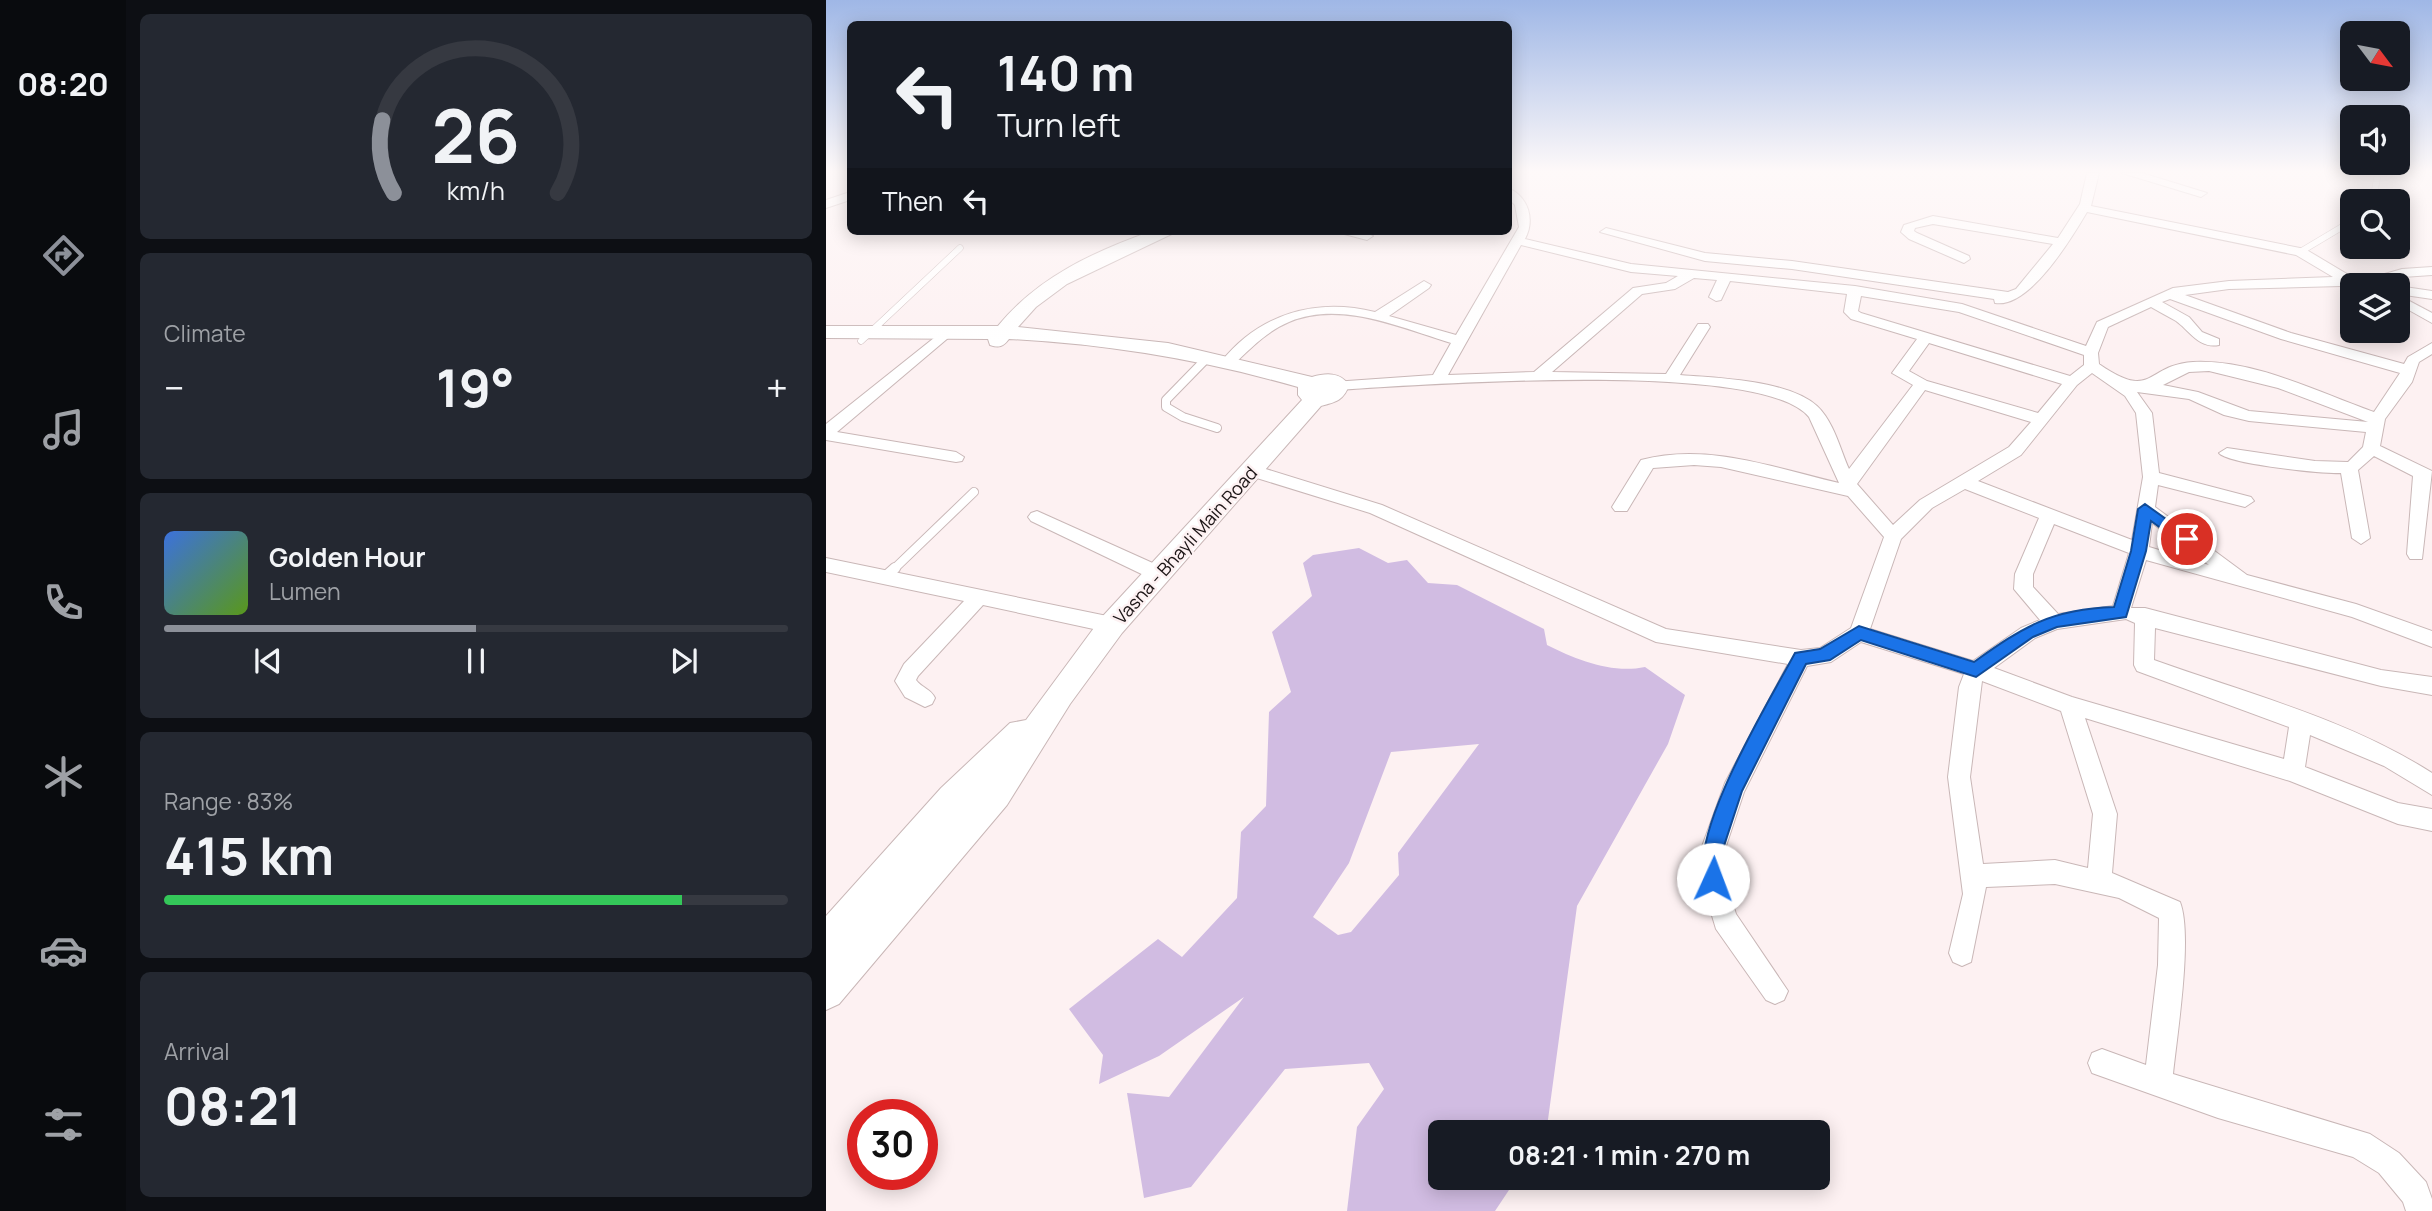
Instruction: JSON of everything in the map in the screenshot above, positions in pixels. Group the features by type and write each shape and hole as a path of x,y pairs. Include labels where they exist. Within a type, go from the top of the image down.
{"main road":[{"path":"1000,337 1029,303 1059,282 1106,257 1158,235"},
{"path":"826,332 866,336"},
{"path":"826,341 866,336 944,334 1000,337 1160,358 1218,360 1322,389"},
{"name":"Vasna - Bhayli Main Road","path":"826,991 995,794 1059,695 1112,625 1253,471 1322,389"},
{"name":"Vasna - Bhayli Main Road","path":"826,944 953,799 1059,695"}],"street":[{"path":"1438,379 1500,266 1524,230"},
{"path":"1908,230 1907,232 1913,236 1964,259"},
{"path":"1999,230 2064,239"},
{"path":"1962,309 2021,292 2070,230"},
{"path":"2187,230 2305,254 2340,275"},
{"path":"1606,232 1705,257 1792,265 2011,297"},
{"path":"1361,235 1367,236"},
{"path":"1518,241 1592,261 1690,275 1854,290 1962,309 2092,360 2130,393 2144,413 2151,477 2139,551 2120,613"},
{"path":"2402,273 2432,271"},
{"path":"1540,375 1637,290 1670,286 1690,275"},
{"path":"1716,297 1726,278"},
{"path":"1253,471 1376,509 1663,636 1801,658 1824,656 1859,633 1893,536 1926,504 2015,451 2092,360 2102,325 2168,294 2229,285 2340,281"},
{"path":"1376,318 1424,285"},
{"path":"1854,290 1851,312 1856,316 1924,339 2072,382"},
{"path":"2410,292 2432,295"},
{"path":"2168,294 2216,308 2270,330 2368,356 2408,371"},
{"path":"2153,303 2184,320 2197,335 2214,342"},
{"path":"2410,306 2432,319"},
{"path":"1218,360 1261,330 1295,313 1328,308 1459,341"},
{"path":"1670,379 1703,327"},
{"path":"826,434 944,334"},
{"path":"1924,339 1900,373 1922,384 2042,420"},
{"path":"2227,453 2318,467 2349,468 2357,465 2371,448 2376,423 2413,360 2432,347"},
{"path":"2143,386 2190,367 2210,368 2284,386 2376,423"},
{"path":"1322,389 1438,379 1540,375 1670,379 1763,389 1795,397 1812,410 1818,419 1851,488 1893,536"},
{"path":"1851,488 1922,384"},
{"path":"2119,384 2193,395 2230,412 2249,416 2376,423"},
{"path":"826,434 956,457"},
{"path":"2371,448 2427,475 2416,554"},
{"path":"1621,507 1647,464 1674,458 1696,458 1851,488"},
{"path":"2349,468 2361,538"},
{"path":"2151,477 2245,502"},
{"path":"1964,482 2139,551 2249,584 2356,611 2432,639"},
{"path":"2145,509 2249,584"},
{"path":"2049,514 2024,575 2023,589 2054,622"},
{"path":"1037,517 1159,574"},
{"path":"826,565 1112,625"},
{"path":"925,698 912,691 905,681 911,670 979,597"},
{"path":"1962,953 1975,894 1959,777 1969,687 1976,670 2028,633 2054,622 2092,614 2145,616 2381,678 2432,686"},
{"path":"2145,616 2144,665 2301,722 2392,759 2432,785"},
{"path":"1859,633 1976,670 2070,705 2293,772 2398,813 2432,820"},
{"path":"1775,991 1725,920 1713,879 1712,852 1733,790 1801,658"},
{"path":"2070,705 2105,814 2099,882"},
{"path":"2293,772 2301,722"},
{"path":"1974,876 2055,872 2122,887 2171,911 2171,965 2158,1083"},
{"path":"2102,1063 2218,1104 2360,1144 2389,1163 2415,1193 2421,1211"}],"lane":[{"path":"2305,254 2340,230"},
{"path":"866,336 960,248"},
{"path":"1217,428 1183,417 1166,407 1166,401 1218,360"},
{"path":"885,578 974,492"}],"shaded area":[{"path":"1359,548 1388,563 1407,560 1428,583 1457,585 1544,629 1547,645 1570,656 1607,667 1645,667 1685,695 1668,744 1577,906 1548,1120 1428,1120 1428,1190 1509,1190 1495,1211 1347,1211 1357,1127 1384,1089 1369,1063 1285,1069 1191,1187 1144,1198 1127,1093 1169,1097 1244,997 1159,1056 1099,1084 1103,1055 1069,1009 1158,939 1182,957 1237,898 1241,832 1266,806 1269,712 1291,692 1272,632 1312,596 1303,563 1313,555","holes":["1479,744 1398,853 1399,875 1351,932 1338,935 1313,917 1349,863 1391,752"]}],"route":[{"path":"1713,879 1712,852 1733,790 1801,658 1824,656 1840,648 1859,633 1976,670 2028,633 2054,622 2092,614 2120,613 2139,551 2145,509 2187,539"}]}
